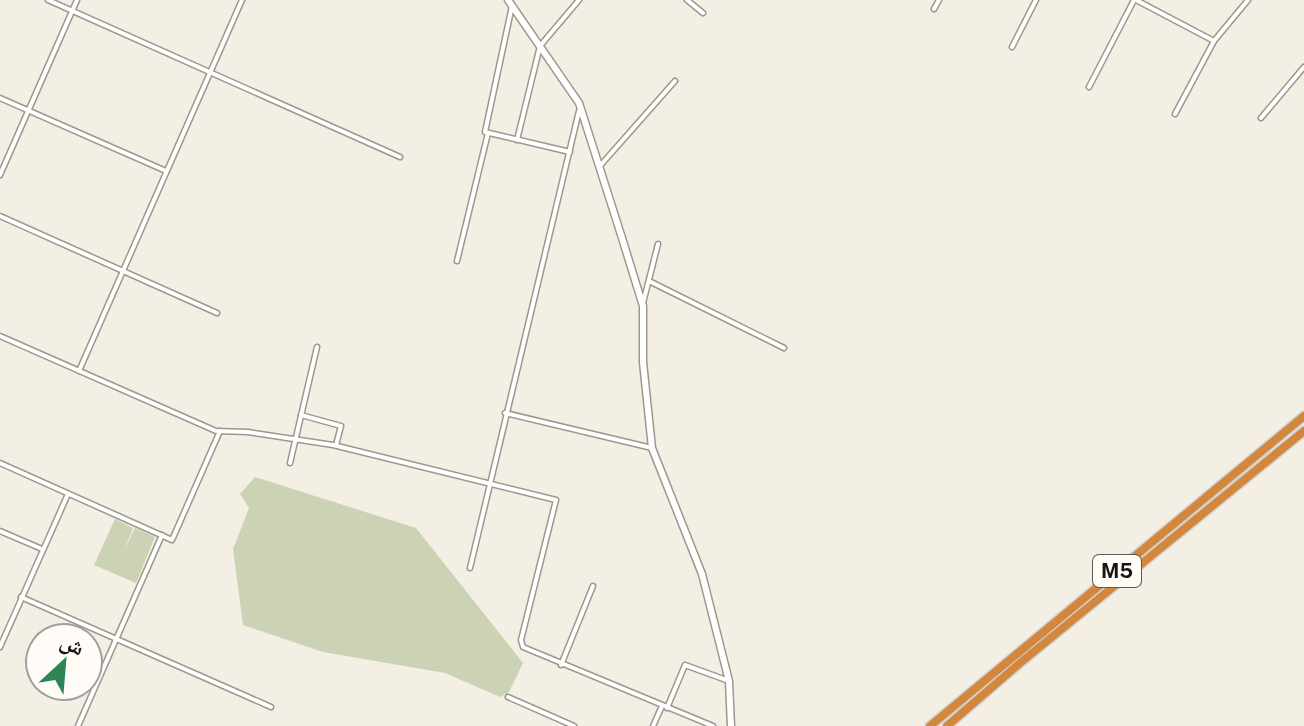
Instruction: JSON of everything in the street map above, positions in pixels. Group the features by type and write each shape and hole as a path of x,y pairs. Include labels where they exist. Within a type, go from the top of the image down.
{"highway":[{"name":"M5","path":"930,726 1304,416"},
{"name":"M5","path":"947,726 1304,431"}],"street":[{"path":"48,0 400,157"},
{"path":"0,175 77,0"},
{"path":"78,371 242,0"},
{"path":"517,140 540,46 579,0"},
{"path":"687,0 703,13"},
{"path":"934,9 939,0"},
{"path":"1012,47 1036,0"},
{"path":"1089,87 1135,0 1214,41"},
{"path":"1175,114 1214,41 1248,0"},
{"path":"510,3 580,108 643,306 643,362 652,448 702,574 729,681 731,726"},
{"path":"510,3 485,132 570,152"},
{"path":"1261,118 1304,67"},
{"path":"599,167 675,81"},
{"path":"0,98 166,171"},
{"path":"470,568 580,108"},
{"path":"457,261 488,133"},
{"path":"0,216 217,313"},
{"path":"643,306 658,244"},
{"path":"651,282 784,348"},
{"path":"0,336 171,413 220,431 248,432 336,446 556,500 521,640 527,650 713,726"},
{"path":"290,463 317,347"},
{"path":"505,413 652,448"},
{"path":"301,415 341,426 336,446"},
{"path":"0,463 172,540 220,431"},
{"path":"0,647 68,494"},
{"path":"0,531 42,549"},
{"path":"78,726 162,535"},
{"path":"561,665 593,586"},
{"path":"21,597 271,707"},
{"path":"653,726 685,665 729,681"},
{"path":"508,697 574,726"}],"green space":[{"path":"255,477 416,528 523,663 509,692 500,697 445,673 323,652 243,625 233,549 249,508 240,494"},
{"path":"115,519 133,528 124,551 135,528 155,537 136,583 94,565"}]}
